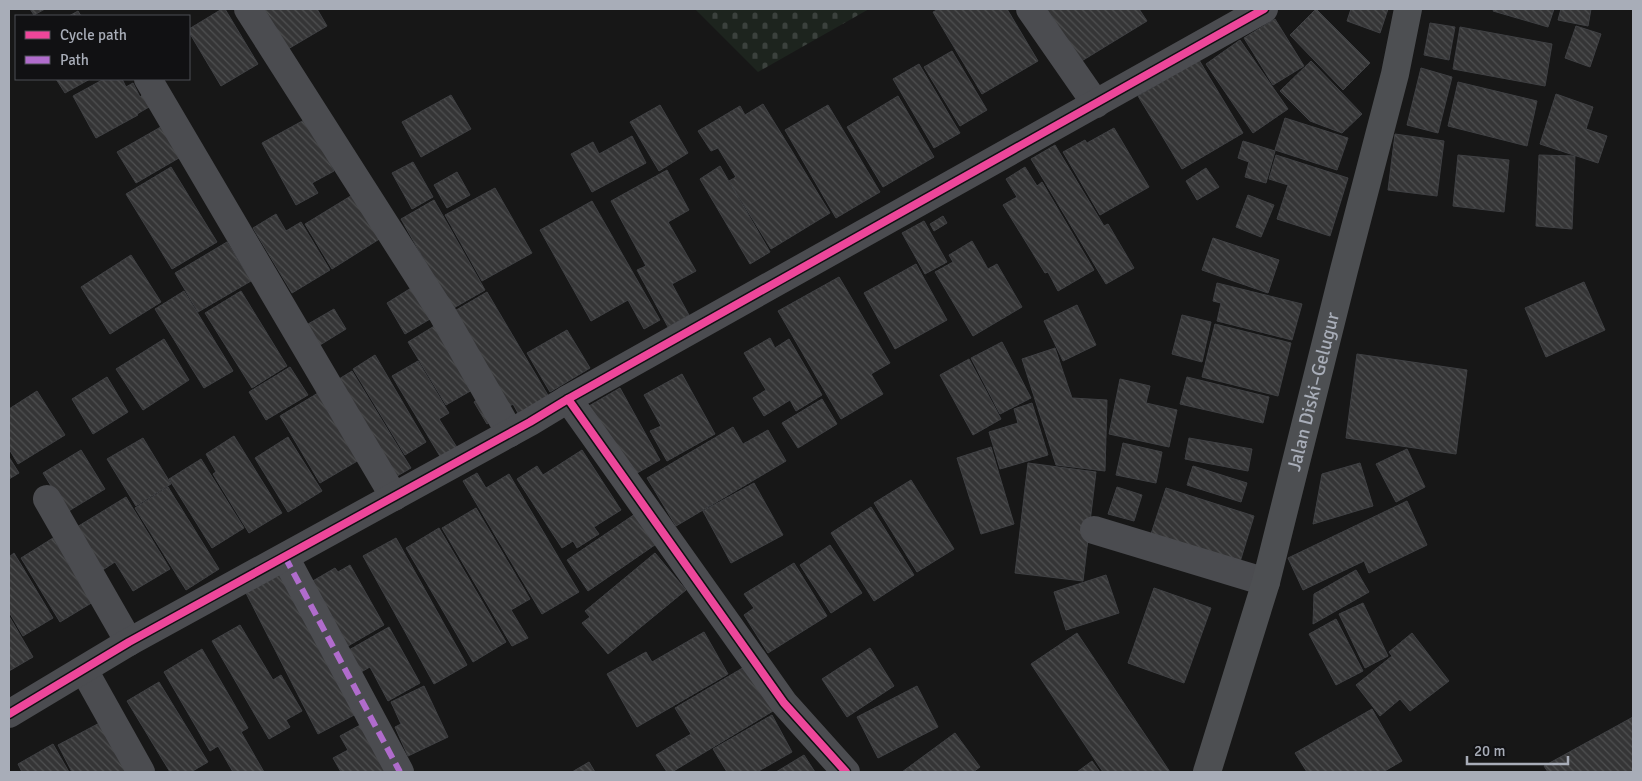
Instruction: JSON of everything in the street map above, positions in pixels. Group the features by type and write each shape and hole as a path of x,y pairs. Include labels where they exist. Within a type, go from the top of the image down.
{"main road":[{"name":"Jalan Diski–Gelugur","path":"1207,772 1266,582 1394,74 1408,9"}],"street":[{"path":"248,9 444,315 510,433"},
{"path":"1030,9 1096,104"},
{"path":"9,714 129,642 510,433 1264,9"},
{"path":"149,80 394,497"},
{"path":"568,399 784,702 846,772"},
{"path":"47,499 129,642"},
{"path":"1094,530 1266,582"},
{"path":"285,556 400,772"},
{"path":"84,670 142,772"}],"green space":[{"path":"695,9 869,9 758,72"}],"building":[{"path":"30,9 45,9 34,15"},
{"path":"225,9 258,64 221,86 190,34 190,28"},
{"path":"264,9 317,9 327,26 288,49"},
{"path":"939,9 1007,9 1038,61 982,94 933,12"},
{"path":"1047,9 1139,9 1147,21 1080,62"},
{"path":"1316,9 1370,63 1343,90 1290,35"},
{"path":"1351,9 1388,9 1380,33 1347,21"},
{"path":"1494,9 1554,9 1548,27 1493,11"},
{"path":"1561,9 1591,9 1588,26 1558,20"},
{"path":"78,11 80,15 71,15"},
{"path":"1275,19 1304,66 1273,85 1244,38"},
{"path":"1430,23 1455,27 1449,60 1424,55"},
{"path":"1576,26 1601,34 1590,67 1565,58"},
{"path":"1460,27 1552,44 1545,86 1453,69"},
{"path":"1240,40 1288,109 1253,133 1206,64"},
{"path":"952,51 987,110 960,126 924,67"},
{"path":"1199,60 1243,133 1182,169 1138,96"},
{"path":"1311,61 1362,114 1342,133 1310,121 1280,91"},
{"path":"919,64 960,133 934,148 893,79"},
{"path":"1421,68 1452,77 1438,133 1407,125"},
{"path":"57,80 88,80 65,93"},
{"path":"102,80 122,80 126,87 133,83 140,97 142,95 149,107 96,138 73,96"},
{"path":"1458,82 1537,101 1527,146 1448,126"},
{"path":"1556,94 1593,107 1586,129 1607,136 1598,163 1540,144"},
{"path":"451,95 471,129 421,157 402,122"},
{"path":"898,96 934,157 883,187 847,127"},
{"path":"763,104 830,213 771,249 729,181 736,177 718,148 711,151 698,131 740,106 745,115"},
{"path":"660,105 688,153 659,171 630,122"},
{"path":"828,105 880,192 836,218 785,130"},
{"path":"1285,118 1348,138 1337,170 1275,150"},
{"path":"306,119 334,171 312,183 318,193 296,205 262,143"},
{"path":"166,124 184,155 136,183 117,152"},
{"path":"1114,128 1149,187 1100,215 1063,152 1085,140 1087,143"},
{"path":"1395,134 1444,141 1437,196 1388,190"},
{"path":"632,136 646,163 592,192 571,154 593,142 599,154"},
{"path":"1243,141 1275,151 1266,183 1245,177 1249,162 1238,158"},
{"path":"1055,145 1104,226 1108,224 1134,268 1106,284 1031,159"},
{"path":"1276,155 1348,178 1330,236 1277,219 1288,185 1269,179"},
{"path":"1458,155 1509,160 1504,212 1453,206"},
{"path":"1539,155 1575,156 1572,229 1536,226"},
{"path":"413,162 433,197 412,209 392,173"},
{"path":"720,166 770,252 750,264 700,179"},
{"path":"171,167 217,242 172,269 126,194"},
{"path":"1025,167 1037,186 1042,182 1094,270 1058,291 1048,272 1045,273 1003,205 1017,197 1006,179"},
{"path":"1206,168 1219,187 1197,200 1186,181"},
{"path":"667,170 689,210 668,222 696,271 672,284 689,315 668,327 637,270 646,266 611,201"},
{"path":"457,172 470,195 447,208 434,185"},
{"path":"495,188 532,253 482,281 445,215"},
{"path":"354,194 381,238 332,269 305,224"},
{"path":"1248,195 1274,205 1261,237 1236,227"},
{"path":"434,200 485,290 452,309 401,219"},
{"path":"592,201 660,320 644,329 628,300 591,321 540,230"},
{"path":"276,214 286,231 301,222 330,270 292,293 253,228"},
{"path":"943,216 947,223 934,231 930,224"},
{"path":"924,221 947,262 925,274 902,233"},
{"path":"1213,238 1279,260 1268,293 1202,270"},
{"path":"972,241 988,269 997,264 1022,307 973,336 935,272 953,262 949,255"},
{"path":"227,242 251,281 198,312 175,273"},
{"path":"131,255 161,302 110,334 81,287"},
{"path":"916,264 947,320 895,349 864,293"},
{"path":"839,277 890,363 871,374 883,394 841,419 778,311"},
{"path":"1584,282 1605,330 1546,357 1525,308"},
{"path":"1217,283 1302,304 1292,340 1217,321 1221,303 1213,301"},
{"path":"416,285 435,316 405,334 387,303"},
{"path":"184,291 233,371 204,388 155,309"},
{"path":"241,291 287,366 252,388 205,313"},
{"path":"487,292 549,397 519,415 513,404 502,411 451,313"},
{"path":"1077,305 1096,345 1063,361 1044,321"},
{"path":"334,309 346,329 320,345 308,324"},
{"path":"1182,315 1211,322 1202,362 1172,354"},
{"path":"441,322 479,386 446,405 408,342"},
{"path":"1215,324 1291,343 1278,396 1202,377"},
{"path":"567,330 590,368 550,392 527,353"},
{"path":"770,338 775,348 789,339 822,395 796,411 790,400 764,416 753,398 766,390 744,353"},
{"path":"164,339 189,380 143,410 116,369"},
{"path":"1002,342 1031,398 1000,414 971,358"},
{"path":"1055,348 1072,398 1107,400 1105,471 1056,465 1022,359"},
{"path":"1357,354 1467,370 1456,454 1346,438"},
{"path":"375,355 426,442 405,455 353,369"},
{"path":"969,359 1001,419 973,435 940,375"},
{"path":"418,361 449,413 439,419 458,449 441,458 392,376"},
{"path":"290,367 308,395 266,420 249,392"},
{"path":"352,371 411,468 392,479 334,382"},
{"path":"682,374 715,434 667,461 650,431 661,426 644,395"},
{"path":"107,377 128,412 93,434 72,399"},
{"path":"1187,377 1269,397 1263,423 1180,404"},
{"path":"1120,379 1150,386 1146,403 1177,410 1169,447 1109,434"},
{"path":"620,388 660,460 630,477 582,410"},
{"path":"37,391 65,435 18,464 9,449 9,409"},
{"path":"318,393 359,460 320,483 280,416"},
{"path":"483,396 496,418 487,424 474,402"},
{"path":"822,399 837,424 798,448 782,423"},
{"path":"1032,403 1048,455 1000,469 989,432 1018,423 1014,409"},
{"path":"733,427 743,444 768,430 786,461 676,526 647,478"},
{"path":"234,436 282,513 249,533 213,474 216,472 206,454"},
{"path":"288,437 322,491 288,512 255,458"},
{"path":"143,438 171,484 136,506 107,459"},
{"path":"1189,438 1252,449 1248,471 1185,459"},
{"path":"1123,443 1162,452 1156,483 1116,475"},
{"path":"991,447 1014,524 981,534 957,458"},
{"path":"1407,449 1425,487 1396,502 1376,464"},
{"path":"81,450 105,489 67,512 43,473"},
{"path":"582,450 621,510 594,527 599,534 577,548 573,541 562,548 517,479 537,466 543,475"},
{"path":"9,457 19,473 9,479"},
{"path":"201,459 244,528 212,548 169,479"},
{"path":"1028,463 1096,472 1083,581 1015,573"},
{"path":"1360,463 1373,506 1313,524 1322,474"},
{"path":"1193,466 1247,483 1241,502 1187,485"},
{"path":"477,473 486,488 509,474 579,592 542,614 463,481"},
{"path":"911,480 954,549 917,572 874,503"},
{"path":"754,483 783,535 731,563 703,511"},
{"path":"168,487 219,569 186,590 135,508"},
{"path":"1117,487 1142,495 1134,521 1108,514"},
{"path":"1166,488 1254,516 1240,562 1151,534"},
{"path":"126,497 170,569 133,591 115,562 98,573 72,530"},
{"path":"1407,501 1427,545 1369,573 1364,561 1303,590 1288,558"},
{"path":"871,507 914,575 874,601 831,533"},
{"path":"476,508 530,599 511,610 528,638 512,646 442,528"},
{"path":"641,510 662,540 588,591 567,560"},
{"path":"439,528 506,642 473,662 406,548"},
{"path":"53,538 93,602 60,622 21,558"},
{"path":"396,538 467,665 434,684 363,556"},
{"path":"830,545 862,593 831,613 800,565"},
{"path":"14,553 53,618 23,636 9,612 9,557"},
{"path":"655,553 686,590 608,654 582,623 590,617 585,611"},
{"path":"794,563 827,616 768,653 744,615 754,608 744,594"},
{"path":"350,565 384,625 348,646 311,582 335,568 338,572"},
{"path":"1356,570 1369,592 1313,624 1314,594"},
{"path":"283,573 356,714 318,734 246,593"},
{"path":"1106,575 1119,613 1066,630 1054,592"},
{"path":"1154,588 1211,608 1184,683 1128,663"},
{"path":"1363,603 1388,656 1365,668 1339,614"},
{"path":"9,616 33,657 9,671"},
{"path":"1336,619 1363,671 1336,685 1309,634"},
{"path":"240,625 273,680 281,675 302,711 286,720 290,727 269,739 212,641"},
{"path":"389,627 420,683 388,701 370,667 361,672 349,650"},
{"path":"704,632 728,674 637,727 607,674 646,652 652,662"},
{"path":"1077,633 1170,772 1103,772 1031,664"},
{"path":"1412,633 1449,681 1410,711 1400,699 1380,716 1356,685 1392,656 1389,652"},
{"path":"870,648 894,686 847,717 822,679"},
{"path":"202,649 248,728 241,732 264,772 233,772 218,746 210,751 164,672"},
{"path":"751,663 778,708 672,772 667,772 656,755 691,734 675,708"},
{"path":"159,682 208,762 191,772 170,772 127,701"},
{"path":"424,686 448,737 408,756 395,727 401,724 391,702"},
{"path":"917,686 938,727 878,758 857,717"},
{"path":"1372,709 1402,761 1383,772 1307,772 1295,753"},
{"path":"772,715 792,752 757,772 727,772 713,749"},
{"path":"1633,717 1633,772 1548,772 1544,766"},
{"path":"107,719 135,772 72,772 58,745"},
{"path":"362,724 388,772 341,772 333,758 348,750 340,736"},
{"path":"955,733 980,767 973,772 902,772"},
{"path":"53,744 69,772 22,772 18,764"},
{"path":"804,755 815,772 776,772"},
{"path":"1092,761 1100,772 1077,772"},
{"path":"589,762 595,772 572,772"}],"marked path":[{"path":"285,557 400,772"}],"cycle path":[{"path":"9,714 129,642 530,422 1264,9"},
{"path":"568,399 784,703 846,772"}]}
